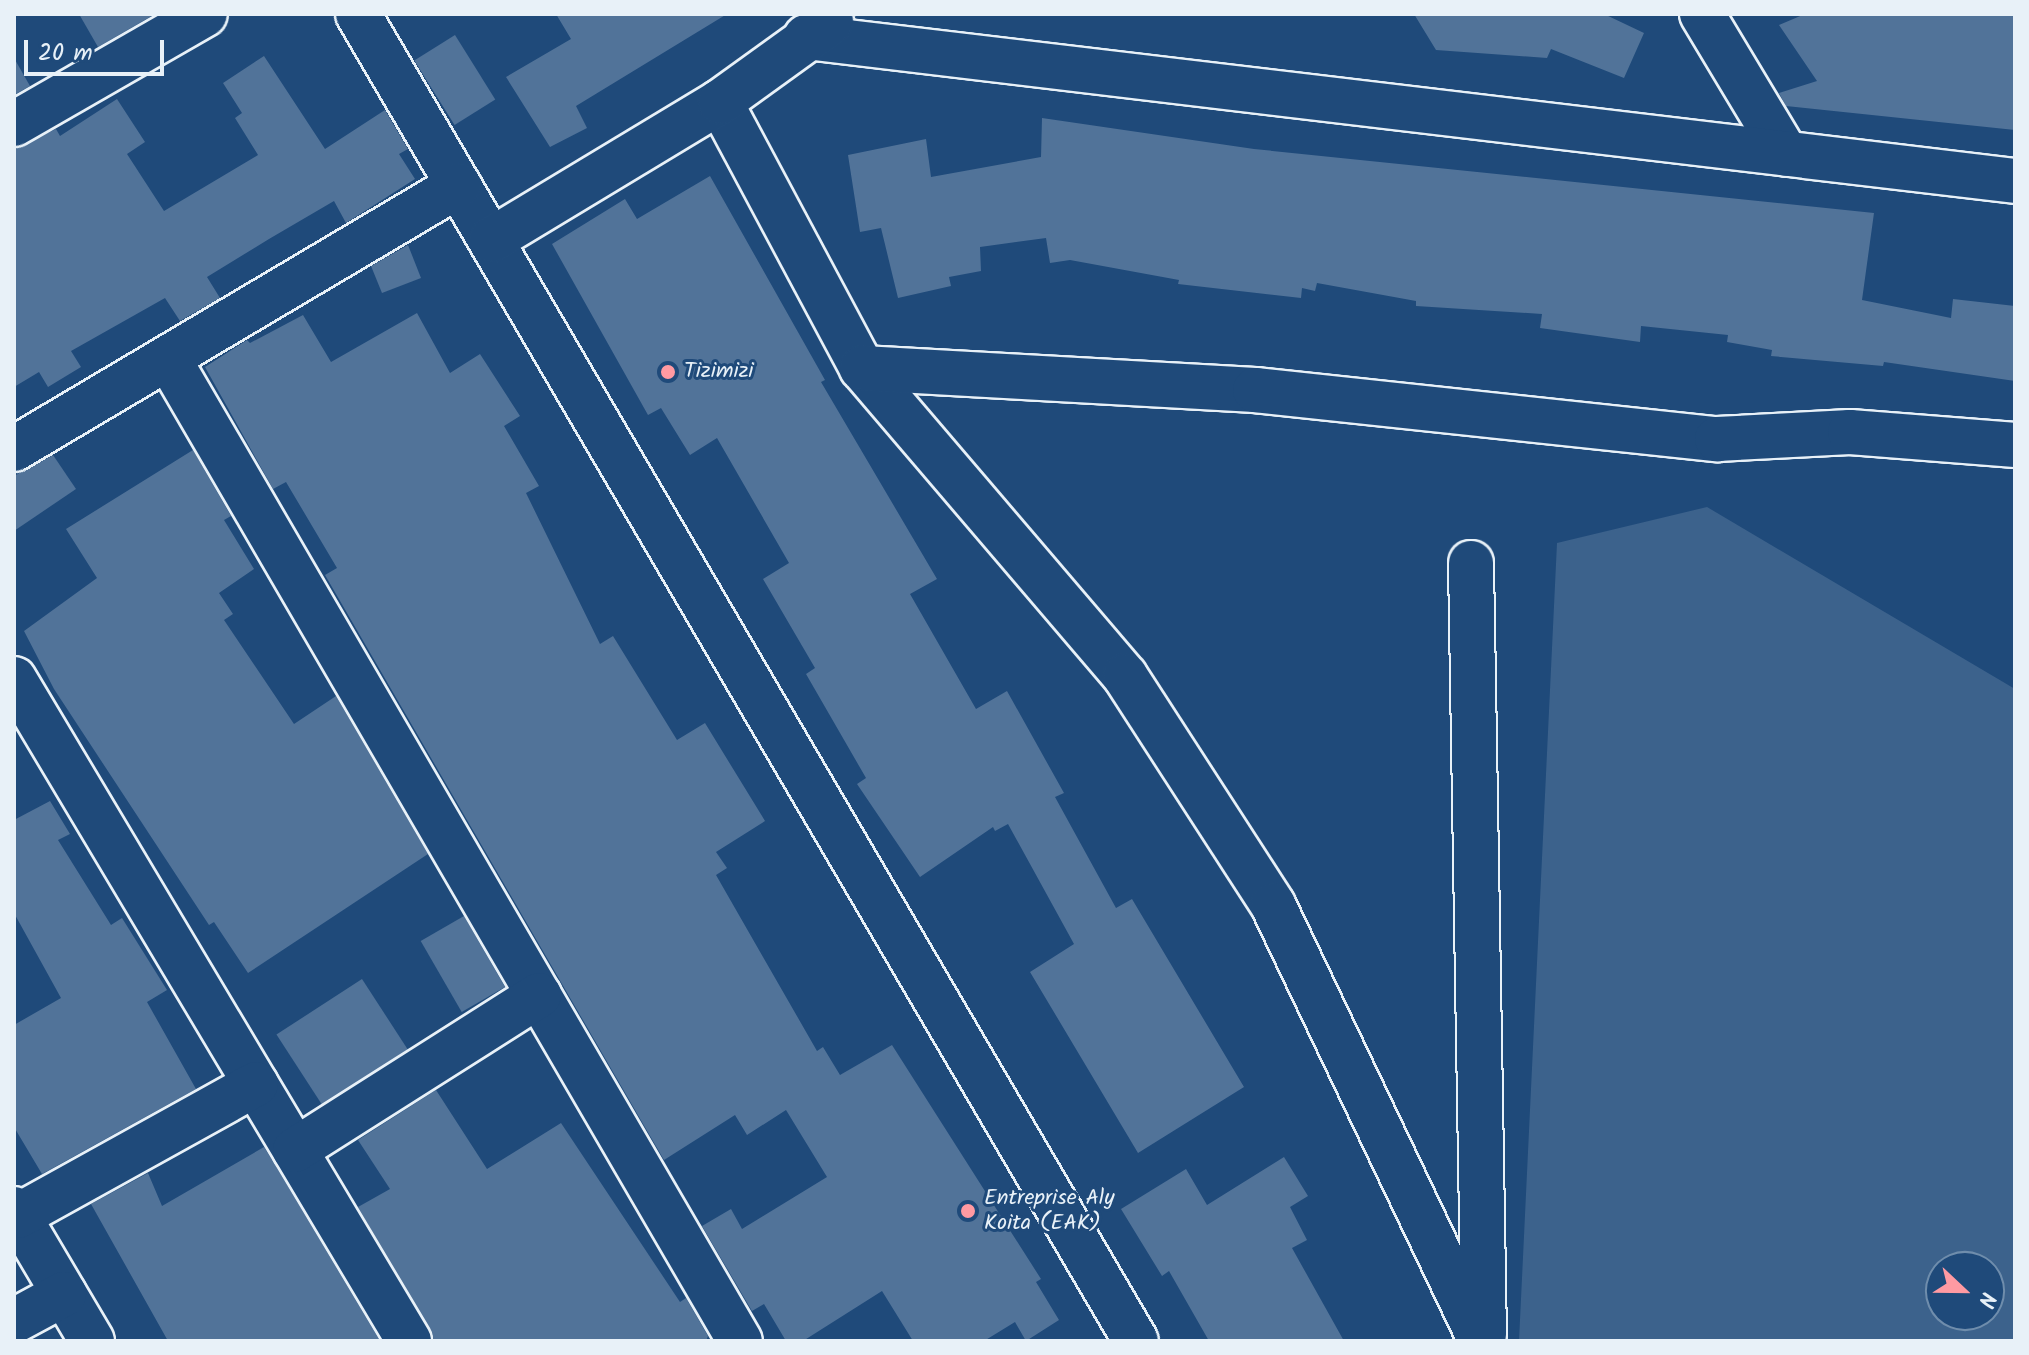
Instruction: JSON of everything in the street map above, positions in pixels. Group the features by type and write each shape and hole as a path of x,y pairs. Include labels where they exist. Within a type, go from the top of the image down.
{"street":[{"path":"14,124 205,14"},
{"path":"358,14 1136,1341"},
{"path":"491,240 720,102 806,37 844,14"},
{"path":"1702,14 1786,154"},
{"path":"806,37 2015,181"},
{"path":"720,102 862,368 1125,676 1273,905 1482,1341"},
{"path":"14,449 459,185"},
{"path":"168,358 740,1341"},
{"path":"862,368 1255,390 1717,439 1850,432 2015,445"},
{"path":"1471,563 1482,1341"},
{"path":"14,679 409,1341"},
{"path":"295,1150 539,995"},
{"path":"92,1341 16,1213 256,1084"},
{"path":"14,1321 64,1294"}],"shaded area":[{"path":"1707,507 2015,689 2015,1341 1519,1341 1557,543"}],"building":[{"path":"79,14 155,14 98,47"},
{"path":"556,14 727,14 576,106 587,128 550,147 506,77 571,39"},
{"path":"1414,14 1604,14 1644,33 1624,78 1551,49 1547,58 1436,50"},
{"path":"1805,14 2015,14 2015,130 1786,106 1779,93 1817,81 1779,25"},
{"path":"455,35 495,99 455,125 414,60"},
{"path":"264,56 325,149 385,110 408,149 399,154 415,179 346,223 334,201 269,239 207,277 220,298 180,321 165,298 71,351 81,367 48,387 39,372 14,387 14,149 56,129 60,136 117,99 145,142 127,154 164,211 258,155 235,118 242,113 223,83"},
{"path":"14,58 30,86 14,95"},
{"path":"1042,118 1254,149 1874,213 1862,300 1951,318 1953,299 2015,306 2015,381 1884,362 1883,366 1771,356 1772,350 1727,342 1728,335 1641,326 1640,342 1540,328 1542,314 1416,306 1416,301 1317,283 1315,291 1302,288 1301,298 1178,284 1179,280 1070,260 1050,263 1046,238 980,247 981,271 949,277 951,286 898,298 881,228 860,232 848,155 926,139 931,177 1041,157"},
{"path":"710,176 825,380 821,382 937,579 910,594 976,709 1007,691 1064,793 1055,797 1116,908 1132,899 1244,1087 1138,1153 1030,972 1074,944 1008,824 995,831 993,827 920,877 857,784 866,778 806,674 815,668 763,579 789,563 717,438 690,455 661,408 648,415 552,244 625,199 637,219"},
{"path":"408,245 421,278 382,293 371,266"},
{"path":"417,313 450,373 480,354 520,416 504,426 539,486 526,493 600,644 613,636 677,740 705,723 765,821 716,852 727,868 716,875 817,1051 823,1047 840,1075 892,1045 1041,1279 1036,1282 1059,1320 1026,1341 1015,1322 984,1341 913,1341 882,1291 803,1341 786,1341 764,1304 752,1311 702,1226 731,1209 742,1229 827,1177 786,1110 747,1135 735,1115 664,1160 325,575 337,568 286,482 273,489 205,367 247,340 250,343 303,315 331,362"},
{"path":"193,450 231,516 224,520 254,569 219,593 233,614 224,620 294,724 336,696 428,854 248,973 214,922 209,925 54,689 24,631 97,578 66,529"},
{"path":"53,455 76,489 14,531 14,476"},
{"path":"50,801 70,834 58,840 111,925 122,918 167,990 147,1002 196,1089 42,1174 14,1127 14,1025 61,998 14,913 14,820"},
{"path":"464,916 505,987 462,1012 421,941"},
{"path":"362,979 408,1049 322,1105 276,1035"},
{"path":"436,1090 487,1169 561,1123 680,1302 686,1298 708,1336 706,1341 434,1341 358,1207 390,1189 358,1140"},
{"path":"264,1147 380,1341 168,1341 91,1204 148,1173 162,1206"},
{"path":"1284,1157 1308,1196 1290,1207 1307,1240 1292,1248 1344,1341 1209,1341 1169,1271 1162,1276 1121,1209 1186,1169 1207,1205"}],"place":[{"name":"Tizimizi","path":"668,372"},
{"name":"Entreprise Aly Koita (EAK)","path":"968,1211"}]}
